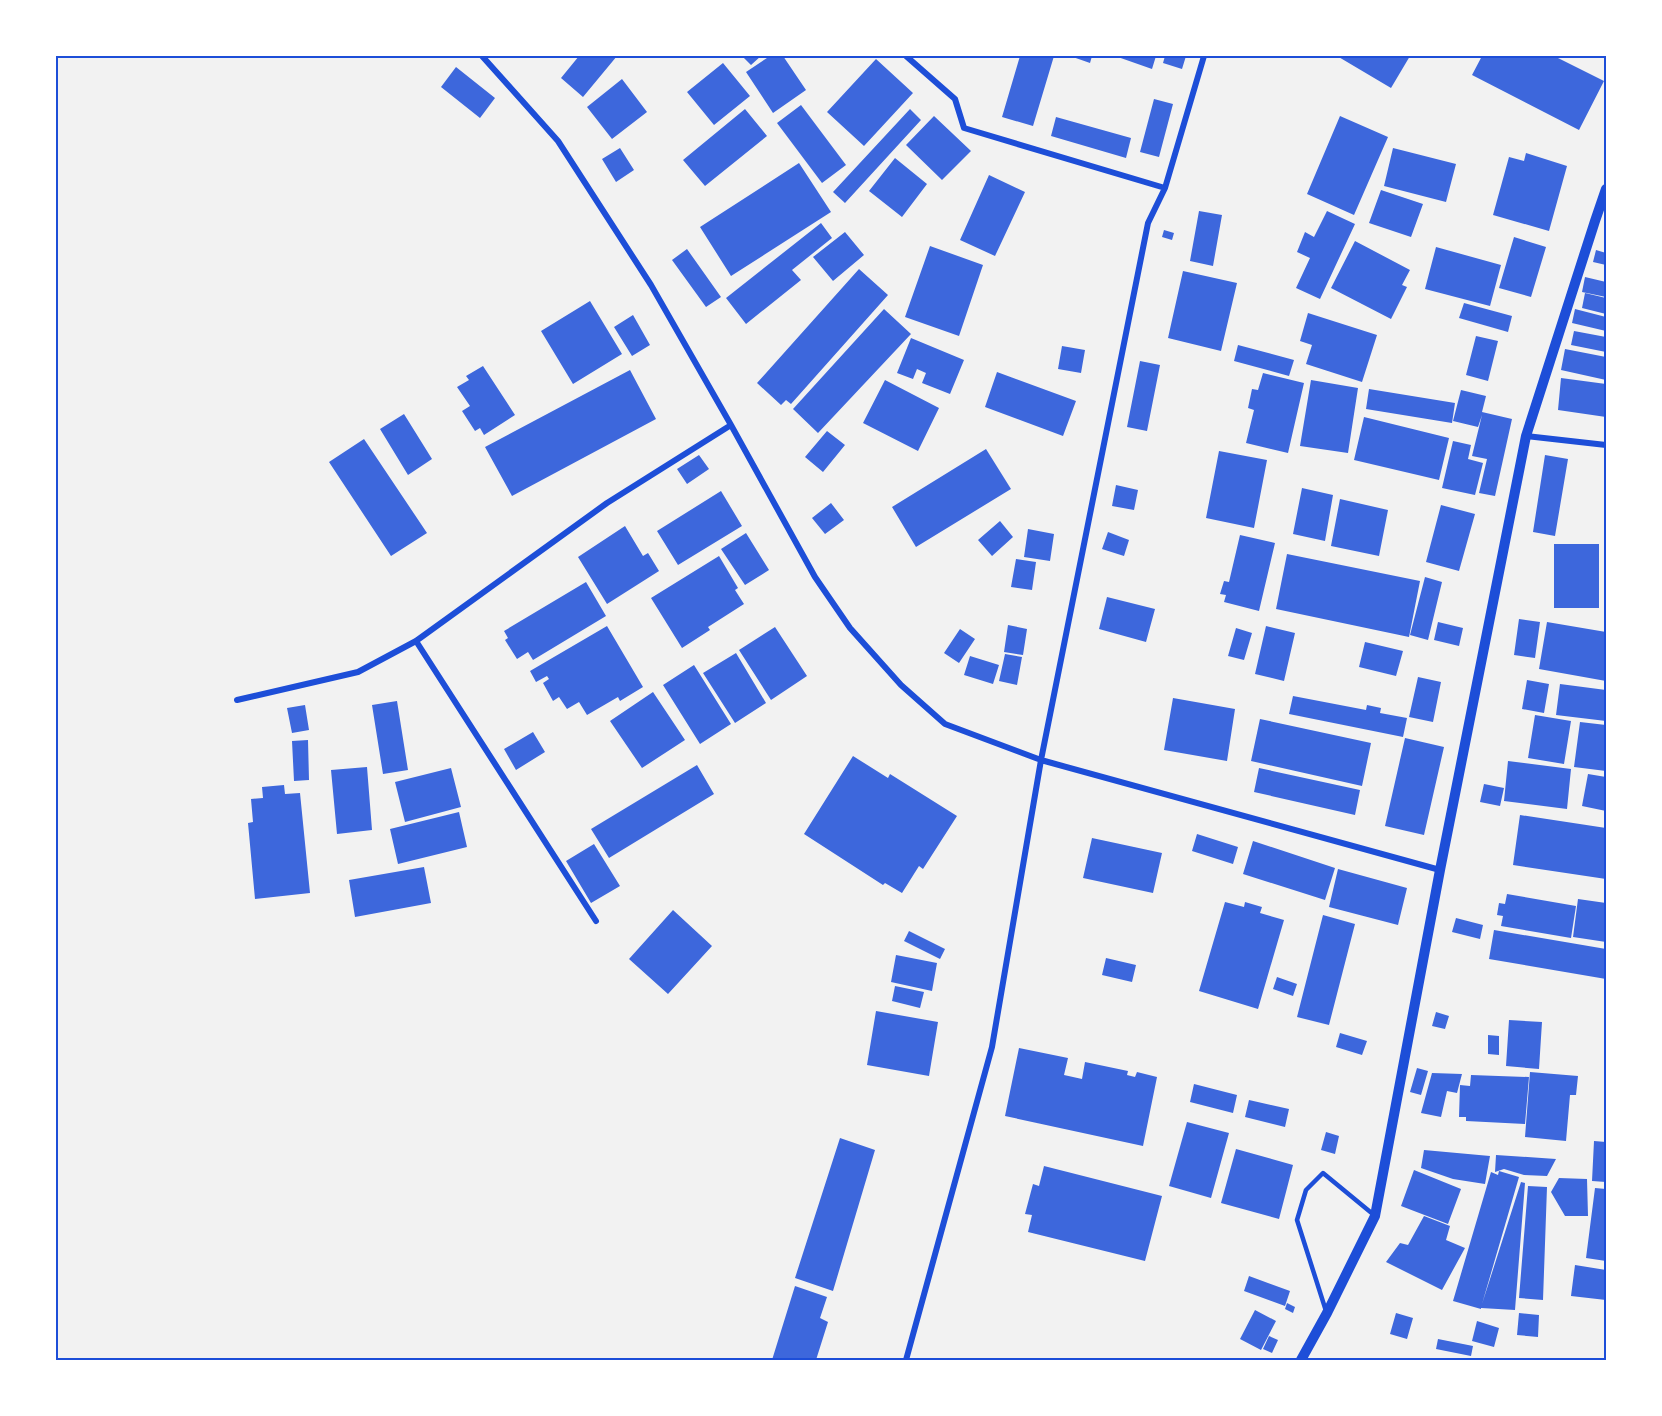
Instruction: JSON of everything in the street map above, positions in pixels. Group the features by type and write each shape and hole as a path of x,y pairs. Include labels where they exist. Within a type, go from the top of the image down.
{"street":[{"path":"482,56 558,141 651,285 815,577 850,627 901,685 945,724 1041,760 1440,870"},
{"path":"906,56 955,99 964,128 1165,188"},
{"path":"906,1360 992,1047 1041,760 1148,223 1165,188 1204,56"},
{"path":"1301,1360 1375,1216 1440,870 1526,436 1606,189"},
{"path":"237,700 358,672 416,641 607,503 731,425"},
{"path":"1526,436 1606,445"},
{"path":"416,641 596,921"}],"lane":[{"path":"1327,1313 1297,1220 1306,1190 1323,1173 1375,1216"}],"building":[{"path":"579,56 617,56 583,97 561,78"},
{"path":"742,56 761,56 751,65"},
{"path":"770,56 783,56 806,90 773,113 746,72"},
{"path":"1020,56 1054,56 1033,126 1002,117"},
{"path":"1070,56 1092,56 1090,63"},
{"path":"1115,56 1156,56 1152,69"},
{"path":"1165,56 1186,56 1182,69 1163,63"},
{"path":"1337,56 1410,56 1391,88"},
{"path":"1482,56 1554,56 1604,81 1579,130 1472,75"},
{"path":"876,59 913,93 864,146 827,112"},
{"path":"723,63 750,96 714,125 687,92"},
{"path":"456,67 495,98 480,118 441,87"},
{"path":"622,79 647,112 612,139 587,107"},
{"path":"1154,99 1173,104 1159,157 1140,152"},
{"path":"801,105 846,165 822,183 777,123"},
{"path":"745,109 767,136 705,186 683,160"},
{"path":"910,109 921,120 845,203 833,192"},
{"path":"934,116 971,151 942,180 906,145"},
{"path":"1340,116 1388,137 1354,215 1307,194"},
{"path":"1056,117 1131,138 1126,158 1051,136"},
{"path":"620,148 634,170 616,182 602,159"},
{"path":"1393,148 1456,164 1446,202 1384,186"},
{"path":"1526,153 1567,166 1549,231 1493,215 1509,157 1524,161"},
{"path":"895,158 927,184 902,217 869,191"},
{"path":"799,163 831,212 731,276 700,227"},
{"path":"989,175 1025,192 995,256 960,240"},
{"path":"1381,190 1423,204 1411,237 1369,223"},
{"path":"1199,211 1222,215 1213,266 1190,261"},
{"path":"1327,211 1355,224 1320,299 1296,288 1310,258 1297,252 1305,232 1314,237"},
{"path":"821,223 832,238 792,270 801,280 746,324 726,298"},
{"path":"1164,230 1174,233 1172,240 1162,237"},
{"path":"845,232 864,255 833,281 813,257"},
{"path":"1514,237 1546,247 1531,297 1499,288"},
{"path":"1355,241 1410,270 1402,285 1407,287 1391,319 1331,288"},
{"path":"930,246 983,265 959,336 905,317"},
{"path":"1436,247 1501,265 1490,306 1425,289"},
{"path":"687,249 721,297 706,307 672,260"},
{"path":"1596,250 1606,253 1606,265 1593,262"},
{"path":"859,269 888,295 791,404 786,400 781,405 757,383"},
{"path":"1183,271 1237,283 1221,351 1168,338"},
{"path":"1585,277 1606,282 1606,297 1582,292"},
{"path":"1585,293 1606,298 1606,314 1582,308"},
{"path":"590,301 622,354 573,384 541,331"},
{"path":"1464,303 1512,316 1508,332 1459,318"},
{"path":"884,309 911,334 818,433 793,409"},
{"path":"1575,309 1606,317 1606,331 1572,323"},
{"path":"1308,313 1377,335 1362,382 1306,364 1312,345 1300,341"},
{"path":"633,315 650,345 632,356 614,327"},
{"path":"1574,331 1606,337 1606,352 1571,345"},
{"path":"1476,336 1498,341 1488,381 1466,375"},
{"path":"911,338 964,360 950,394 922,383 926,373 917,369 913,379 897,373"},
{"path":"1238,345 1294,360 1289,376 1234,361"},
{"path":"1062,346 1085,350 1081,373 1058,369"},
{"path":"1565,349 1606,357 1606,380 1561,370"},
{"path":"1140,361 1160,365 1147,431 1127,427"},
{"path":"483,366 515,415 484,435 480,428 475,431 462,411 470,406 457,387 469,380 466,376"},
{"path":"630,370 656,419 512,496 485,447"},
{"path":"997,372 1076,401 1063,436 985,407"},
{"path":"1263,373 1304,383 1288,453 1246,443 1254,410 1248,408 1252,389 1258,390"},
{"path":"1561,378 1606,384 1606,417 1558,410"},
{"path":"885,380 939,408 918,451 863,423"},
{"path":"1311,380 1358,388 1348,453 1300,446"},
{"path":"1369,389 1455,403 1452,423 1366,409"},
{"path":"1461,390 1486,396 1482,412 1512,419 1495,496 1479,493 1487,459 1472,456 1482,415 1478,427 1453,421"},
{"path":"404,414 432,459 408,475 380,429"},
{"path":"1364,417 1449,438 1439,480 1354,460"},
{"path":"827,431 845,445 823,472 805,457"},
{"path":"364,439 427,533 391,556 329,462"},
{"path":"1453,441 1471,445 1468,459 1483,463 1475,495 1442,488"},
{"path":"986,449 1011,489 916,547 892,507"},
{"path":"1219,451 1267,460 1254,528 1206,518"},
{"path":"699,455 709,469 687,484 677,469"},
{"path":"1545,455 1568,459 1555,536 1533,532"},
{"path":"1116,485 1138,490 1134,510 1112,506"},
{"path":"1302,488 1333,495 1325,541 1293,534"},
{"path":"721,491 742,526 678,565 657,531"},
{"path":"1340,499 1388,510 1379,556 1331,546"},
{"path":"831,503 844,520 825,534 812,518"},
{"path":"1441,505 1475,514 1459,571 1426,562"},
{"path":"1000,521 1013,537 992,556 978,540"},
{"path":"625,526 643,556 648,553 659,571 607,604 578,557"},
{"path":"1028,529 1054,534 1050,561 1024,557"},
{"path":"1108,532 1129,540 1124,556 1102,549"},
{"path":"746,533 769,570 745,585 721,549"},
{"path":"1240,535 1275,543 1259,611 1224,602 1226,595 1220,594 1224,581 1229,582"},
{"path":"1554,544 1599,544 1599,608 1554,608"},
{"path":"1287,554 1420,581 1409,637 1276,609"},
{"path":"719,556 738,588 735,590 744,604 708,627 710,630 682,648 651,598"},
{"path":"1016,559 1036,562 1032,590 1011,587"},
{"path":"1425,577 1442,582 1428,640 1410,635"},
{"path":"586,582 606,616 533,660 528,652 517,659 505,640 508,638 504,631"},
{"path":"1107,597 1155,609 1146,642 1099,629"},
{"path":"1519,619 1540,622 1535,658 1514,655"},
{"path":"1438,622 1463,628 1459,646 1434,640"},
{"path":"1547,622 1606,632 1606,681 1539,669"},
{"path":"1008,625 1027,629 1023,655 1004,652"},
{"path":"607,626 643,687 620,701 618,697 587,715 579,702 567,709 559,697 553,701 543,683 549,679 547,676 536,682 530,671"},
{"path":"1266,626 1295,633 1284,681 1255,674"},
{"path":"775,627 807,676 771,700 739,650"},
{"path":"1236,628 1252,633 1244,660 1228,656"},
{"path":"960,629 975,639 959,663 944,653"},
{"path":"1365,642 1403,651 1396,676 1359,667"},
{"path":"736,653 766,703 735,723 703,673"},
{"path":"1005,654 1022,657 1017,685 999,681"},
{"path":"970,656 999,665 993,684 964,675"},
{"path":"694,665 731,724 700,744 663,685"},
{"path":"1418,677 1441,682 1433,722 1409,717"},
{"path":"1527,680 1549,684 1544,713 1522,709"},
{"path":"1560,684 1606,690 1606,721 1556,715"},
{"path":"653,692 685,740 642,768 610,721"},
{"path":"1293,696 1366,710 1367,705 1381,708 1380,713 1407,718 1403,737 1289,714"},
{"path":"1173,698 1235,709 1227,761 1164,750"},
{"path":"397,701 408,770 383,774 372,705"},
{"path":"305,705 309,730 292,733 287,708"},
{"path":"1535,715 1571,721 1564,764 1528,758"},
{"path":"1260,719 1371,743 1362,786 1251,761"},
{"path":"1580,722 1606,725 1606,771 1574,767"},
{"path":"533,732 545,752 516,770 504,749"},
{"path":"1405,738 1444,747 1424,835 1385,826"},
{"path":"308,740 309,780 294,781 292,741"},
{"path":"853,756 888,778 890,774 957,816 923,869 919,866 902,893 885,883 883,885 804,834"},
{"path":"1508,761 1571,769 1567,809 1504,801"},
{"path":"697,765 714,794 609,858 591,829"},
{"path":"367,767 372,830 337,834 331,770"},
{"path":"451,768 461,807 405,822 395,782"},
{"path":"1259,768 1360,790 1355,815 1254,792"},
{"path":"1588,774 1606,777 1606,811 1582,806"},
{"path":"1484,784 1504,788 1500,806 1480,802"},
{"path":"284,785 285,794 300,793 310,893 255,899 248,823 253,822 251,799 263,798 262,787"},
{"path":"459,812 467,847 398,864 390,829"},
{"path":"1520,815 1606,828 1606,879 1513,865"},
{"path":"1197,834 1238,847 1233,864 1192,851"},
{"path":"1092,838 1162,853 1153,893 1083,878"},
{"path":"1253,841 1335,868 1325,900 1243,874"},
{"path":"594,844 620,886 591,903 566,861"},
{"path":"424,867 431,903 355,917 349,880"},
{"path":"1338,869 1407,888 1398,925 1329,907"},
{"path":"1507,894 1576,906 1571,938 1501,926 1503,916 1497,915 1499,903 1505,904"},
{"path":"1578,899 1606,903 1606,942 1573,937"},
{"path":"1225,902 1244,907 1245,902 1262,907 1260,913 1284,920 1258,1009 1199,991"},
{"path":"673,910 712,946 668,994 629,959"},
{"path":"1323,915 1355,924 1329,1025 1297,1017"},
{"path":"1456,918 1483,925 1480,939 1452,932"},
{"path":"1494,930 1606,949 1606,979 1489,959"},
{"path":"909,931 945,949 940,959 904,941"},
{"path":"896,955 937,963 932,991 891,982"},
{"path":"1106,958 1136,965 1132,982 1102,975"},
{"path":"1277,977 1297,984 1293,996 1273,989"},
{"path":"895,986 924,992 920,1008 892,1001"},
{"path":"876,1011 938,1022 929,1076 867,1065"},
{"path":"1436,1012 1449,1016 1445,1029 1432,1026"},
{"path":"1509,1020 1542,1022 1539,1069 1506,1066"},
{"path":"1340,1033 1367,1041 1362,1055 1336,1047"},
{"path":"1488,1035 1499,1036 1499,1055 1488,1054"},
{"path":"1019,1048 1068,1058 1064,1075 1082,1079 1085,1062 1128,1071 1127,1075 1135,1077 1137,1072 1157,1077 1143,1146 1005,1116"},
{"path":"1417,1068 1428,1071 1421,1095 1410,1092"},
{"path":"1530,1072 1578,1076 1576,1095 1570,1095 1566,1141 1525,1137"},
{"path":"1432,1073 1462,1074 1457,1093 1447,1091 1441,1117 1421,1113"},
{"path":"1471,1075 1529,1077 1525,1124 1466,1121 1466,1117 1459,1117 1460,1085 1470,1086"},
{"path":"1194,1084 1237,1095 1233,1113 1190,1102"},
{"path":"1249,1100 1289,1109 1285,1127 1245,1117"},
{"path":"1187,1122 1229,1133 1211,1198 1169,1186"},
{"path":"1326,1132 1339,1136 1335,1154 1321,1150"},
{"path":"840,1138 875,1150 833,1291 795,1278"},
{"path":"1594,1141 1606,1142 1606,1182 1592,1181"},
{"path":"1236,1149 1293,1165 1279,1219 1221,1203"},
{"path":"1424,1150 1490,1156 1485,1184 1453,1179 1421,1168"},
{"path":"1496,1155 1556,1159 1547,1176 1524,1175 1504,1169 1495,1172"},
{"path":"1044,1166 1162,1196 1145,1261 1028,1232 1032,1215 1025,1214 1033,1184 1039,1186"},
{"path":"1414,1170 1461,1189 1448,1224 1401,1206"},
{"path":"1499,1171 1519,1177 1482,1304 1521,1182 1525,1183 1515,1310 1481,1309 1453,1301 1491,1172 1498,1175"},
{"path":"1559,1178 1587,1179 1588,1216 1565,1216 1551,1192"},
{"path":"1528,1186 1547,1187 1543,1300 1519,1298"},
{"path":"1595,1188 1606,1189 1606,1261 1586,1258"},
{"path":"1424,1216 1450,1226 1446,1240 1465,1248 1442,1290 1386,1262 1400,1243 1408,1245"},
{"path":"1575,1265 1606,1270 1606,1300 1571,1296"},
{"path":"1249,1276 1290,1291 1285,1306 1244,1291"},
{"path":"795,1286 827,1297 820,1318 828,1322 816,1360 772,1360"},
{"path":"1287,1303 1295,1307 1293,1313 1285,1309"},
{"path":"1255,1310 1276,1321 1261,1350 1240,1339"},
{"path":"1396,1313 1413,1318 1407,1339 1390,1334"},
{"path":"1519,1313 1539,1315 1538,1337 1517,1335"},
{"path":"1477,1321 1499,1328 1494,1347 1472,1341"},
{"path":"1269,1336 1278,1340 1272,1353 1263,1349"},
{"path":"1438,1339 1473,1346 1471,1356 1436,1349"}]}
